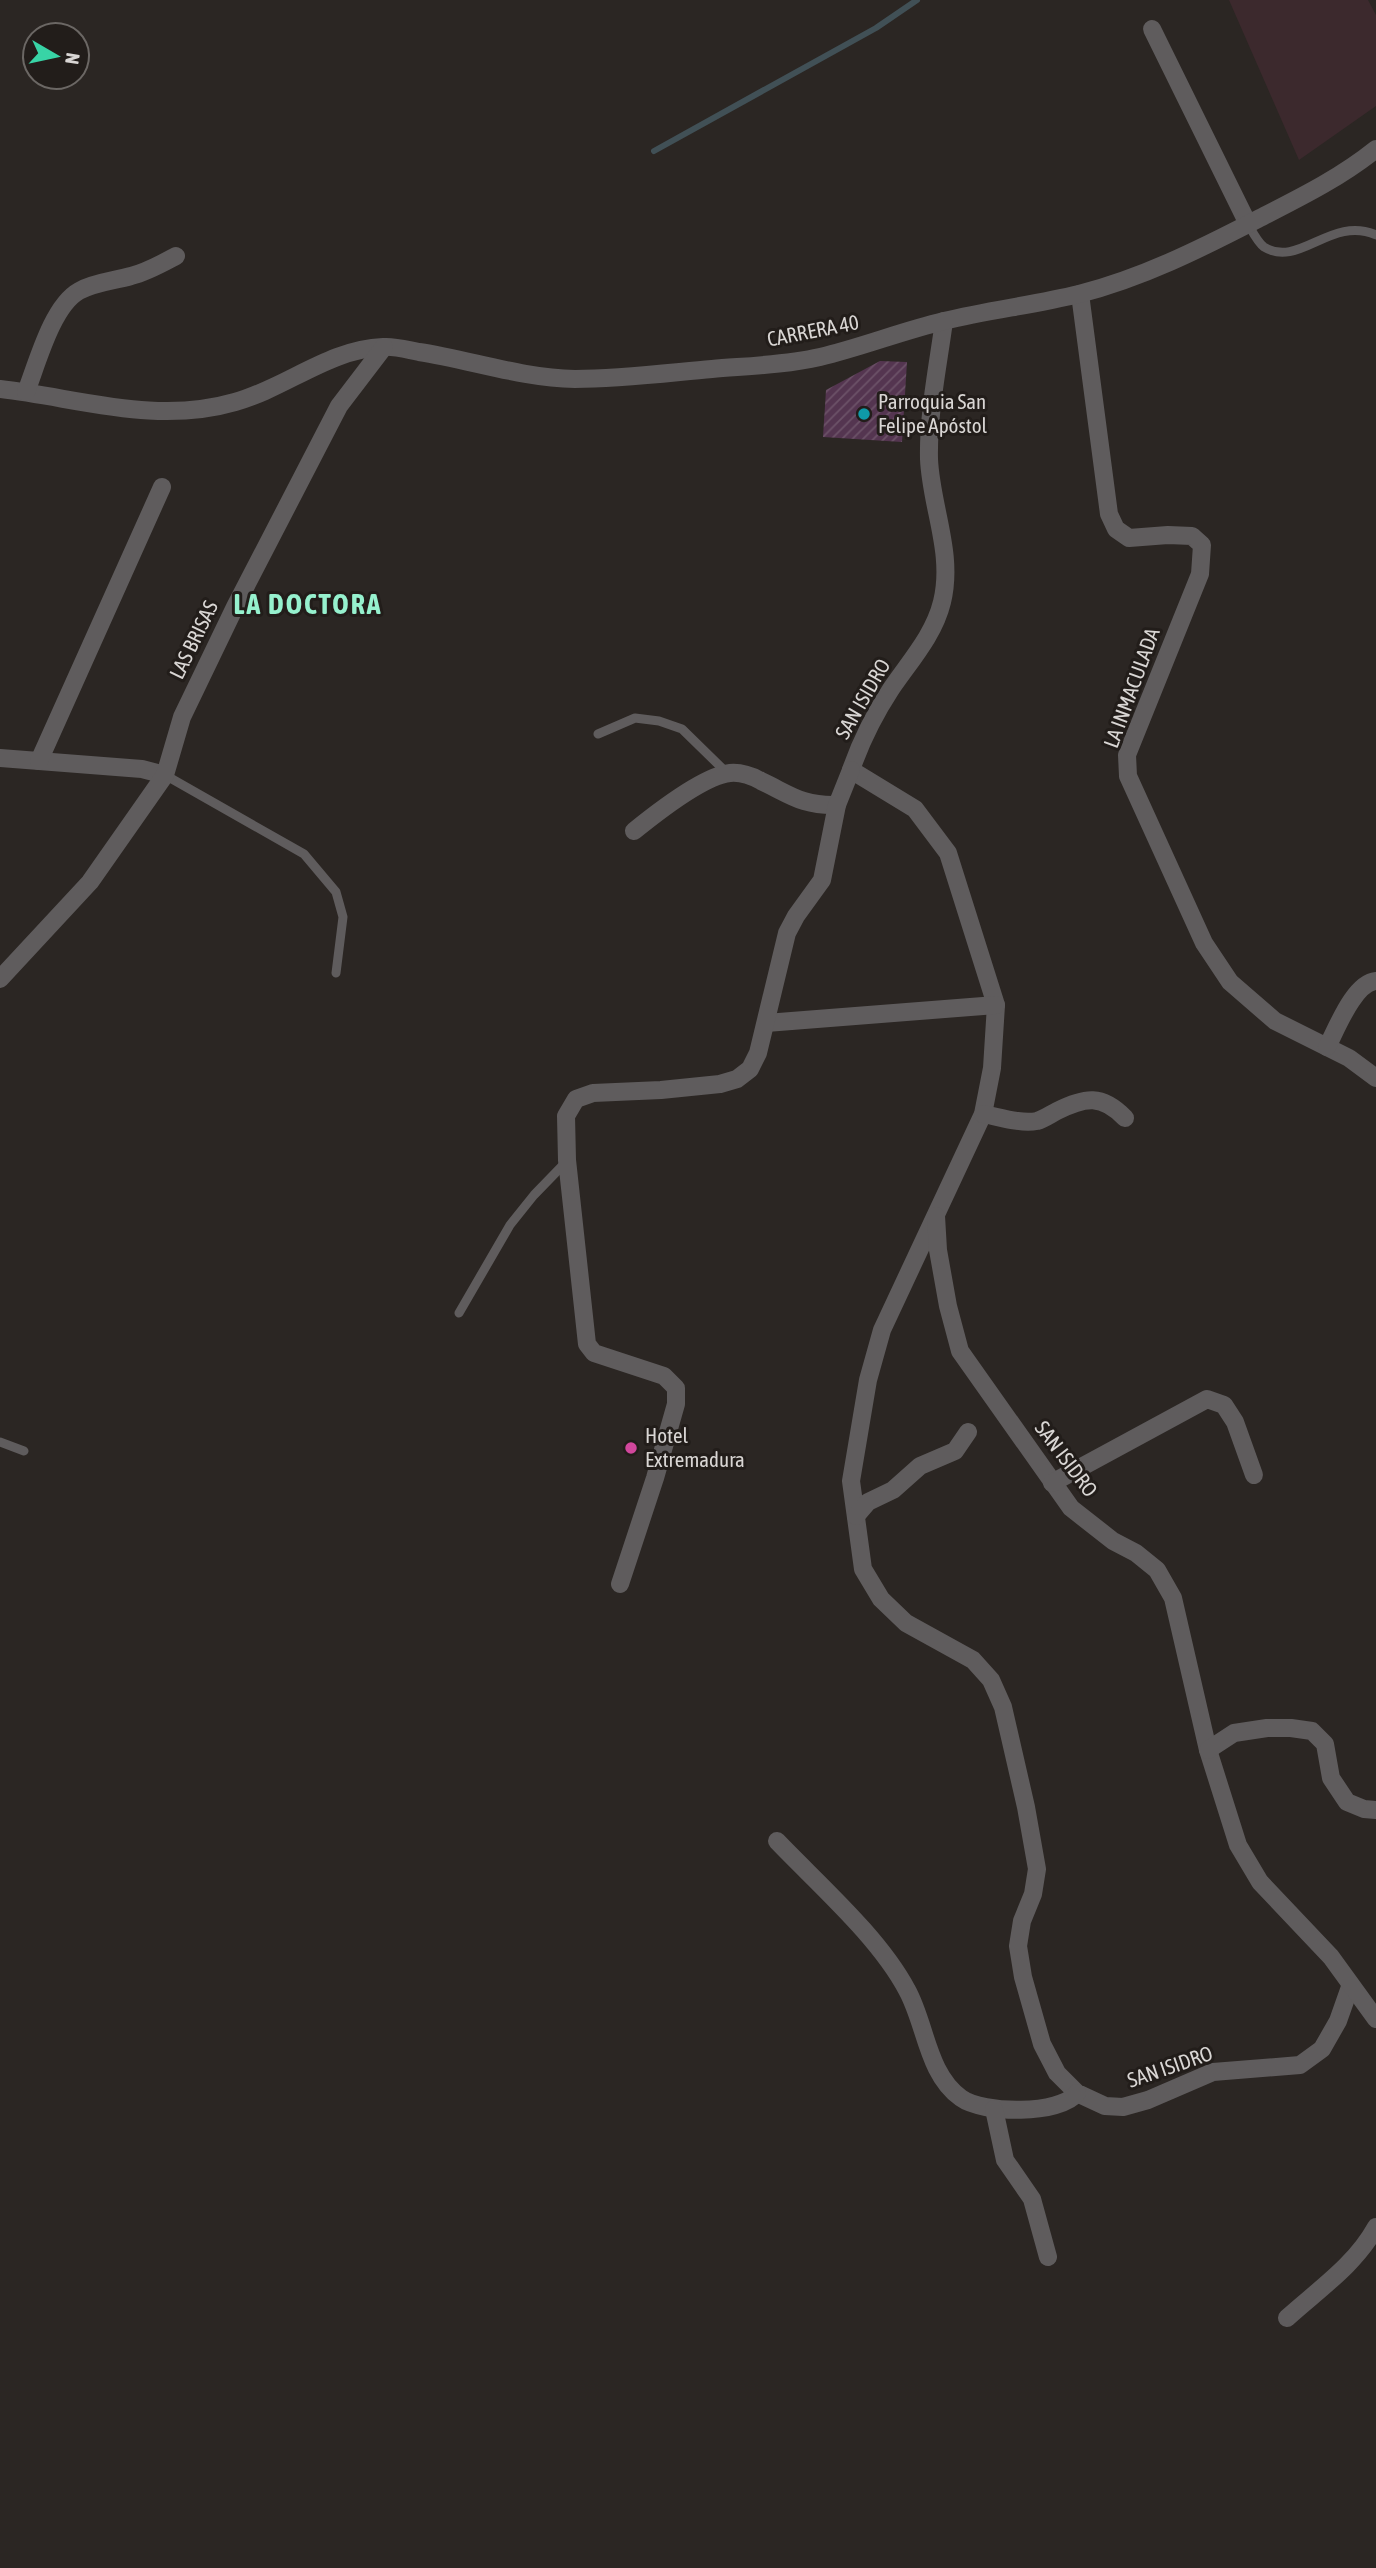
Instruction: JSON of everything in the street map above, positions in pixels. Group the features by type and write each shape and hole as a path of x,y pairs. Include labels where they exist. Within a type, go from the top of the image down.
{"street":[{"path":"1152,29 1248,224"},
{"name":"CARRERA 40","path":"0,389 162,413 232,403 266,392 315,366 350,353 384,346 539,376 596,379 813,358 854,349 944,321 1080,294 1165,264 1248,224 1355,166 1376,149"},
{"path":"26,392 50,329 63,306 76,292 99,283 132,276 176,256"},
{"name":"LA INMACULADA","path":"1080,294 1109,514 1116,530 1129,538 1192,536 1202,545 1200,574 1127,755 1128,776 1205,943 1230,982 1275,1021 1349,1058 1376,1078"},
{"name":"SAN ISIDRO","path":"936,1212 938,1250 948,1306 960,1350 1071,1508 1113,1541 1136,1553 1157,1570 1163,1579 1173,1598 1208,1750 1238,1845 1260,1882 1331,1957 1350,1987 1338,2021 1322,2049 1300,2065 1213,2072 1148,2100 1123,2107 1105,2106 1077,2093 1058,2073 1042,2044 1023,1977 1018,1946 1022,1921 1033,1894 1037,1869 1003,1707 991,1680 973,1660 906,1623 881,1599 863,1569 851,1482 868,1380 882,1330 936,1212 969,1148 983,1114 992,1068 996,1005 948,853 915,809 851,770 862,739 875,715 923,646 942,605 947,579 929,458 931,417 944,321"},
{"name":"LAS BRISAS","path":"0,979 90,881 165,775 182,717 235,607 339,406 384,346"},
{"path":"39,761 162,487"},
{"path":"0,758 142,769 165,775"},
{"path":"620,1584 655,1478 676,1404 676,1388 664,1376 594,1353 587,1344 567,1160 566,1116 576,1099 593,1093 661,1090 737,1079 750,1069 766,1023 788,933 796,916 822,880 836,805 851,770"},
{"path":"634,831 662,808 727,773 740,773 760,780 816,805 836,805"},
{"path":"1327,1047 1356,993 1368,982 1376,981"},
{"path":"766,1023 996,1005"},
{"path":"983,1114 1038,1121 1079,1101 1099,1100 1113,1105 1125,1118"},
{"path":"1052,1483 1207,1399 1224,1405 1235,1422 1254,1475"},
{"path":"856,1516 868,1502 894,1490 920,1466 955,1451 968,1432"},
{"path":"1208,1750 1234,1733 1267,1728 1312,1731 1325,1744 1331,1778 1347,1802 1364,1809 1376,1810"},
{"path":"777,1841 886,1958 907,1989 938,2073 961,2099 993,2109 1041,2107 1067,2101 1077,2093"},
{"path":"1350,1987 1376,2019"},
{"path":"993,2109 1005,2160 1032,2199 1048,2257"},
{"path":"1287,2318 1342,2271 1376,2227"}],"lane":[{"path":"1248,224 1263,246 1279,252 1293,252 1339,231 1363,230 1376,235"},
{"path":"597,734 635,718 659,720 682,729 727,773"},
{"path":"165,775 304,854 336,892 343,917 336,973"},
{"path":"458,1313 510,1225 567,1160"},
{"path":"0,1442 24,1451"}],"shaded area":[{"path":"1229,0 1368,0 1376,15 1376,106 1299,160"}],"building":[{"name":"Parroquia San Felipe Apóstol","path":"880,361 907,362 902,442 823,437 826,390"}],"waterway":[{"path":"654,151 876,28 917,0"}],"place":[{"name":"Parroquia San Felipe Apóstol","path":"864,414"},
{"name":"Hotel Extremadura","path":"631,1448"}],"district":[{"name":"LA DOCTORA","path":"308,604"}]}
